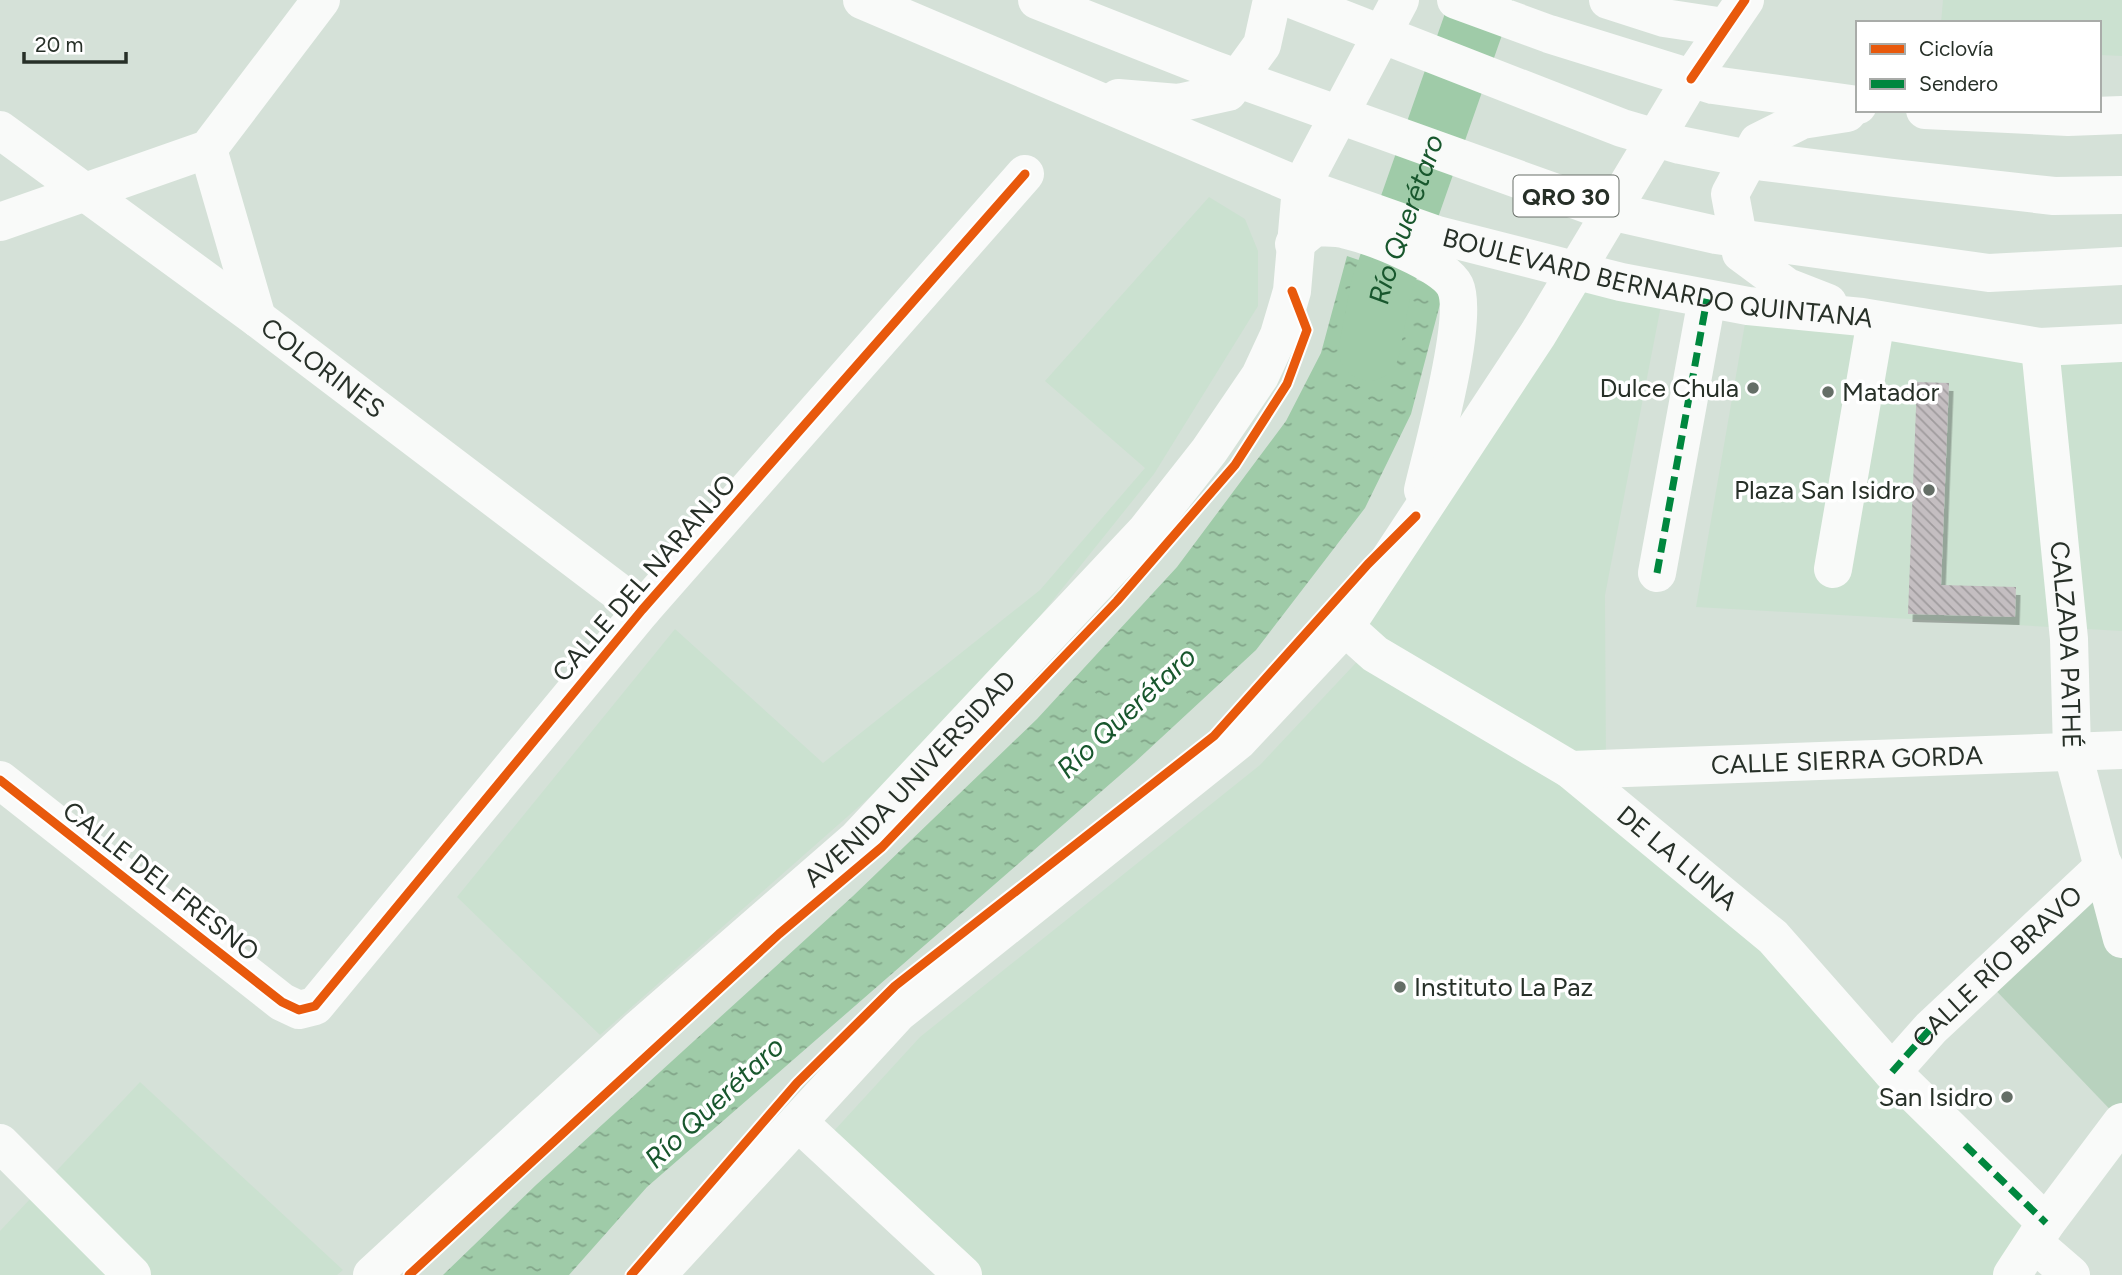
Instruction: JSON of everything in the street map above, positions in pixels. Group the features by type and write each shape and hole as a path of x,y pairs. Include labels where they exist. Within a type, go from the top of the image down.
{"main road":[{"path":"0,222 208,149 321,0"},
{"name":"BOULEVARD BERNARDO QUINTANA","path":"862,0 1301,187 1437,234 1575,271 1707,299 1869,318 2040,347 2122,343"},
{"name":"BOULEVARD BERNARDO QUINTANA","path":"1037,0 1214,70 1601,209 1716,235 1989,273 2122,266"},
{"path":"1088,96 1178,103 1228,92 1262,45 1272,0"},
{"path":"1294,0 1622,128 1680,145 1764,162 1894,178 2054,196 2122,195"},
{"path":"1301,187 1400,0"},
{"path":"1456,0 1549,34 1713,85 1856,105"},
{"path":"1608,0 1664,18 1735,14"},
{"path":"657,1275 898,1013 1238,741 1345,627 1538,334 1691,79 1735,14"},
{"path":"1833,569 1869,318 1787,287 1741,253 1730,194 1758,142 1802,120 1856,111"},
{"path":"1966,112 2068,117 2122,115"},
{"name":"COLORINES","path":"0,130 257,318 642,610"},
{"path":"208,149 257,318"},
{"name":"CALLE DEL NARANJO","path":"299,1010 315,1006 642,610 1025,174"},
{"name":"AVENIDA UNIVERSIDAD","path":"372,1275 640,1028 858,839 1146,531 1209,451 1259,376 1279,335 1292,291 1301,187"},
{"path":"1294,244 1315,227 1347,230 1430,263 1455,286 1458,307 1449,387 1416,516"},
{"path":"1657,573 1707,299"},
{"name":"CALZADA PATHÉ","path":"2040,347 2069,639 2072,750 2122,939"},
{"name":"DE LA LUNA","path":"1345,627 1375,654 1589,770 1773,937 1892,1072 1965,1145 2040,1233 2071,1275"},
{"name":"CALLE SIERRA GORDA","path":"1589,770 2122,750"},
{"name":"CALLE DEL FRESNO","path":"0,780 282,1002 299,1010"},
{"name":"CALLE RÍO BRAVO","path":"1892,1072 1931,1028 2104,866"},
{"path":"798,1122 944,1268"},
{"path":"2012,1275 2122,1122"},
{"path":"0,1143 132,1275"}],"shaded area":[{"path":"1943,0 2122,0 2122,56 2101,55 2101,21 1941,21"},
{"path":"1209,197 1245,219 1258,251 1258,306 1154,474 957,720 600,1035 457,897 675,629 823,763 1040,590 1145,468 1045,381"},
{"name":"Instituto La Paz","path":"1575,271 1664,290 1605,595 1606,769 1572,770 2046,1223 2012,1275 963,1275 822,1144 920,1037 1260,765 1368,650 1359,642"},
{"path":"1748,306 2122,343 2122,631 1696,607"},
{"path":"2104,866 2122,939 2122,1122 1984,978"},
{"path":"140,1082 343,1270 337,1275 0,1275 0,1231"}],"water":[{"path":"1347,256 1444,289 1411,414 1365,508 1256,650 1134,763 647,1187 569,1275 443,1275 536,1185 853,896 1037,719 1177,567 1286,421 1321,353"}],"building":[{"name":"Plaza San Isidro","path":"1917,382 1949,383 1941,585 2016,587 2015,617 1908,614"}],"waterway":[{"name":"Río Querétaro","path":"1369,350 1381,288 1482,0"}],"marked path":[{"path":"1657,573 1707,299"},
{"path":"1892,1072 1931,1028"},
{"path":"1965,1145 2046,1223"}],"cycle path":[{"path":"1691,79 1745,0"},
{"path":"0,780 282,1002 299,1010 315,1006 642,610 1025,174"},
{"path":"409,1275 779,934 882,847 1117,601 1235,465 1287,384 1307,330 1292,291"},
{"path":"631,1275 797,1083 895,986 1214,736 1368,564 1416,516"}],"place":[{"name":"Dulce Chula","path":"1753,388"},
{"name":"Matador","path":"1828,392"},
{"name":"Plaza San Isidro","path":"1929,490"},
{"name":"Instituto La Paz","path":"1400,987"},
{"name":"San Isidro","path":"2007,1097"}]}
